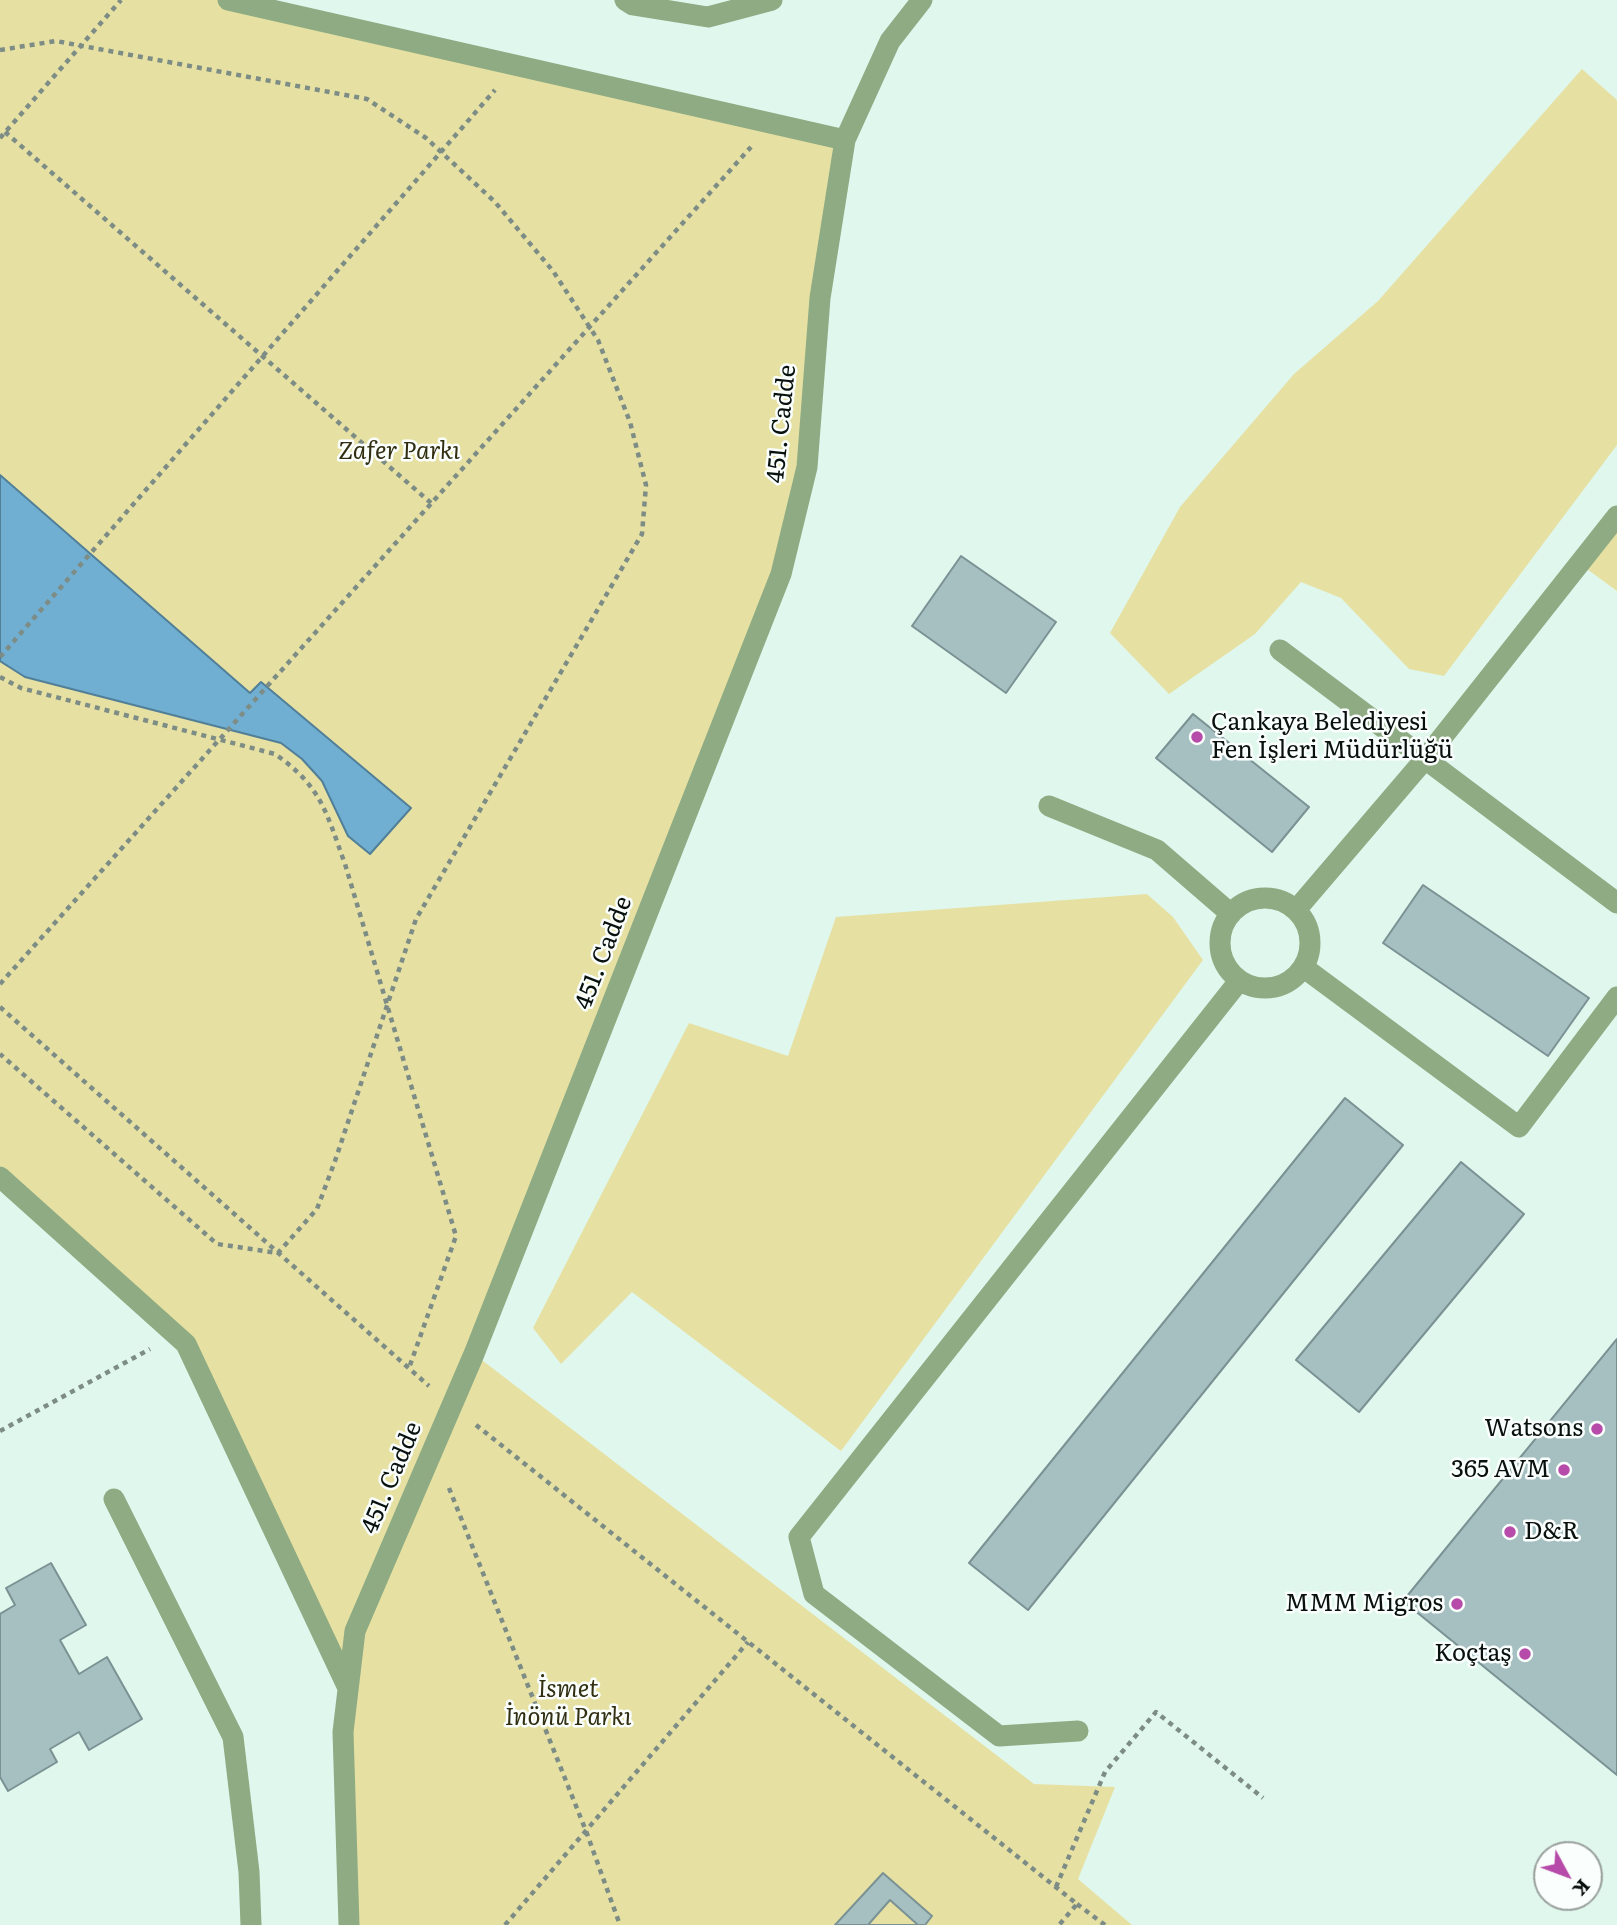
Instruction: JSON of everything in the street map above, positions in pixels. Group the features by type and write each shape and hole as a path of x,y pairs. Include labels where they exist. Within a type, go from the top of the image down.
{"street":[{"path":"228,0 845,139"},
{"path":"625,0 633,5 708,18 772,0"},
{"name":"451. Cadde","path":"349,1925 343,1732 355,1631 474,1354 781,574 807,467 820,298 845,139 890,41 922,0"},
{"path":"1296,910 1425,759 1617,516"},
{"path":"1280,650 1617,903"},
{"path":"1049,806 1157,850 1231,914"},
{"path":"1258,898 1285,902 1296,910 1309,933 1310,947 1303,967 1290,981 1278,987 1252,987 1239,981 1222,960 1219,947 1220,933 1231,914 1245,902 1258,898"},
{"path":"1303,967 1519,1127 1617,997"},
{"path":"1078,1731 999,1736 814,1594 799,1537 1239,981"},
{"path":"0,1177 186,1344 348,1688"},
{"path":"114,1499 233,1737 249,1872 251,1925"}],"path":[{"path":"0,138 121,0"},
{"path":"0,50 56,41 367,99 426,138 495,202 553,271 598,340 630,422 643,472 646,485 642,534 416,919 317,1209 278,1253"},
{"path":"0,657 516,65"},
{"path":"0,984 772,123"},
{"path":"5,132 431,503"},
{"path":"0,677 21,688 275,754 297,770 314,788 345,863 456,1236 409,1368"},
{"path":"0,1007 452,1406 1105,1925"},
{"path":"0,1054 217,1244 278,1253"},
{"path":"0,1431 175,1335"},
{"path":"433,1449 586,1831 620,1925"},
{"path":"505,1925 748,1642"},
{"path":"1056,1887 1105,1772 1156,1712 1264,1798"},
{"path":"1059,1925 1077,1903"}],"green space":[{"name":"Zafer Parkı","path":"0,0 228,0 845,140 807,467 781,574 474,1354 1034,1784 1115,1787 1078,1879 1132,1925 349,1925 348,1688 186,1344 0,1177"},
{"path":"1582,69 1617,100 1617,445 1444,676 1409,669 1341,598 1301,582 1255,634 1169,694 1110,633 1180,507 1294,374 1378,301"},
{"path":"1617,516 1617,591 1580,564"},
{"path":"1147,894 1173,917 1203,960 841,1451 632,1292 561,1364 533,1328 689,1023 788,1056 836,917"}],"water":[{"path":"0,475 250,693 261,682 411,808 370,854 348,836 322,781 302,759 281,743 25,677 0,661"}],"building":[{"path":"961,556 1056,622 1006,693 912,626"},
{"path":"1193,714 1309,807 1272,852 1156,758"},
{"path":"1423,885 1589,998 1548,1056 1383,943"},
{"path":"1345,1098 1403,1145 1028,1610 969,1563"},
{"path":"1461,1162 1524,1214 1359,1412 1296,1360"},
{"name":"365 AVM","path":"1617,1339 1617,1775 1403,1601"},
{"path":"51,1563 86,1625 60,1640 79,1674 107,1657 142,1719 89,1750 79,1732 50,1749 57,1762 8,1791 0,1777 0,1614 15,1605 6,1588"},
{"path":"883,1873 932,1916 925,1925 835,1925"},
{"path":"890,1900 918,1925 868,1925"}],"place":[{"name":"Çankaya Belediyesi Fen İşleri Müdürlüğü","path":"1197,737"},
{"name":"Watsons","path":"1597,1429"},
{"name":"365 AVM","path":"1564,1470"},
{"name":"D&R","path":"1510,1532"},
{"name":"MMM Migros","path":"1457,1604"},
{"name":"Koçtaş","path":"1525,1654"}],"park label":[{"name":"İsmet İnönü Parkı","path":"568,1704"}]}
